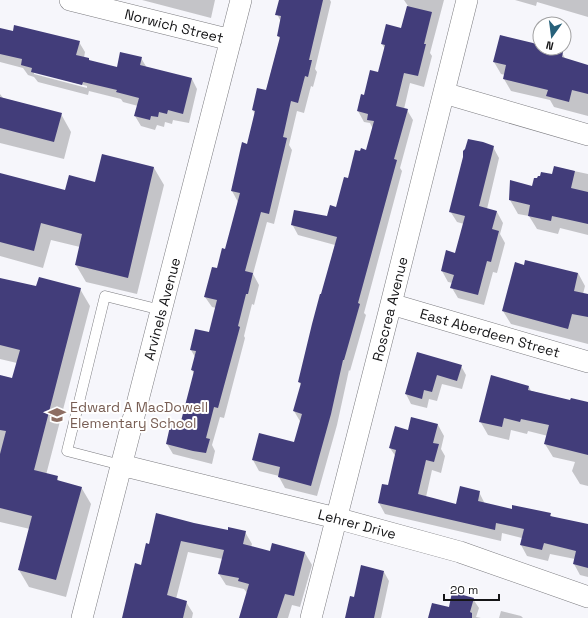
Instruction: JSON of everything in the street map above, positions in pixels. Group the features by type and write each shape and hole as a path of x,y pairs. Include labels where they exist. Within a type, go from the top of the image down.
{"street":[{"name":"Norwich Street","path":"70,0 231,40"},
{"name":"Arvinels Avenue","path":"82,618 241,0"},
{"name":"Roscrea Avenue","path":"311,618 467,0"},
{"path":"444,93 588,135"},
{"name":"East Aberdeen Street","path":"391,304 588,362"},
{"name":"Lehrer Drive","path":"121,465 336,518 460,552 588,597"}],"lane":[{"path":"121,465 67,451 104,296 161,310"}],"building":[{"path":"279,0 323,0 309,60 312,60 308,77 305,76 298,103 291,101 283,137 287,138 269,214 261,212 245,271 253,273 248,294 246,294 238,326 240,327 218,408 214,407 206,438 210,439 206,453 193,451 166,444 171,422 180,425 194,371 191,370 196,351 190,350 195,329 209,332 217,300 204,297 212,267 217,268 222,248 225,249 240,193 231,191 242,142 247,144 255,111 252,110 257,88 266,90 280,37 277,36 281,16 275,15"},
{"path":"407,6 432,12 424,44 426,44 418,76 404,73 396,106 408,109 394,159 397,160 358,303 360,304 343,360 331,414 311,486 278,477 280,467 252,460 259,433 294,442 302,414 293,411 301,383 298,382 320,294 337,237 291,225 294,210 327,216 330,205 336,207 344,177 348,178 355,150 360,151 361,148 366,150 374,121 367,120 368,114 357,111 361,94 364,95 370,70 378,72 385,45 381,44 386,24 401,28"},
{"path":"14,25 80,41 76,55 89,58 89,60 117,67 120,52 142,57 140,65 192,78 183,114 168,110 167,114 159,112 158,117 151,116 150,120 134,116 139,98 116,92 117,90 83,82 82,85 31,72 32,68 21,65 22,59 0,54 0,28 13,31"},
{"path":"500,35 532,43 532,56 562,56 588,65 588,94 572,90 569,102 546,96 548,90 503,79 506,65 493,62"},
{"path":"0,97 62,113 54,142 0,128"},
{"path":"468,139 494,146 479,206 497,211 492,229 499,231 491,262 487,261 478,295 450,288 454,275 441,271 446,250 455,253 465,216 449,212 463,157 463,151"},
{"path":"102,154 154,167 128,278 75,265 82,234 41,223 34,251 0,242 0,173 65,190 69,175 95,182"},
{"path":"554,166 575,171 571,188 588,192 588,224 552,216 551,221 528,216 530,205 509,200 510,180 532,186 534,178 540,176 541,172 552,174"},
{"path":"525,260 578,273 574,291 588,294 588,317 572,314 568,329 502,311 515,262 524,265"},
{"path":"39,277 81,288 34,470 58,476 57,480 82,487 56,580 18,570 32,516 0,508 0,454 6,431 0,430 0,375 12,378 20,350 0,345 0,278 36,286"},
{"path":"417,352 462,365 457,381 437,375 432,392 424,390 422,399 405,394"},
{"path":"491,375 529,386 528,390 570,400 571,398 588,402 588,455 544,444 549,425 521,419 520,422 504,418 502,427 479,422"},
{"path":"411,417 438,424 433,443 439,444 434,462 426,460 418,494 456,504 460,486 480,491 478,501 512,509 512,505 551,513 550,516 588,524 588,568 573,564 576,551 544,543 542,550 520,545 524,529 496,523 495,530 378,503 382,484 388,485 396,450 389,448 395,426 408,430"},
{"path":"156,513 228,530 228,527 246,531 243,544 270,551 272,543 305,552 294,596 285,594 277,618 239,618 249,584 238,581 239,578 218,574 224,550 181,541 167,595 187,601 183,618 122,618 135,563 141,565 146,543 149,544"},
{"path":"361,565 384,571 374,618 345,618 350,596 354,597"},
{"path":"452,592 474,598 470,612 472,613 472,618 428,618 432,603 449,607"}],"place":[{"name":"Edward A MacDowell Elementary School","path":"57,415"}]}
